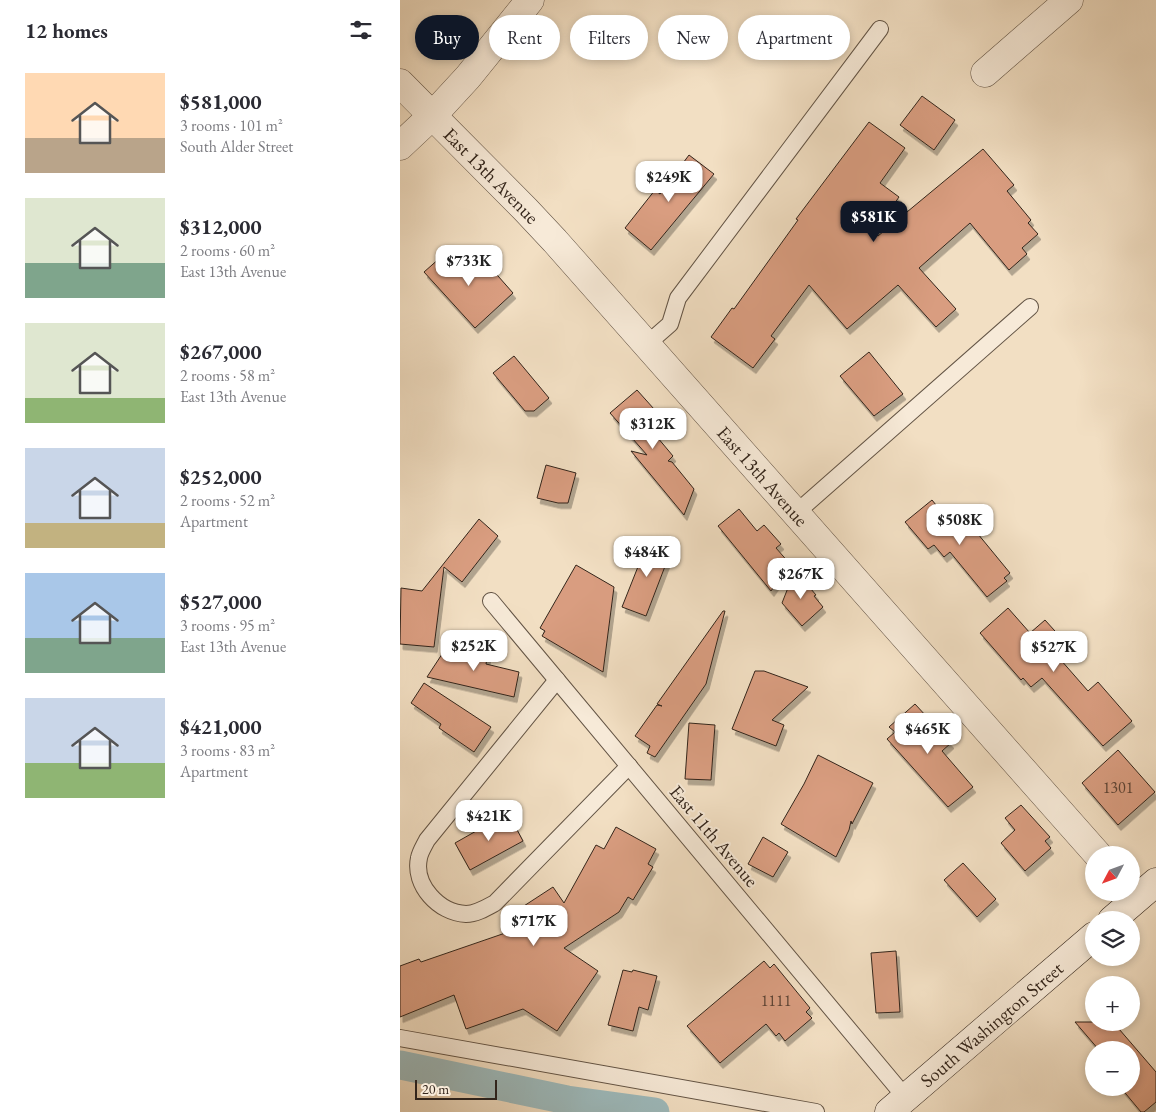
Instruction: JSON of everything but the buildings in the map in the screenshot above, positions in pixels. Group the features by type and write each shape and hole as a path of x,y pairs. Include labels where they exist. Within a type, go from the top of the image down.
{"street":[{"path":"400,146 433,115 468,77 530,0"},
{"path":"985,73 1068,0"},
{"name":"East 13th Avenue","path":"400,83 525,209 1090,846"},
{"path":"1121,911 1141,891"},
{"name":"South Washington Street","path":"898,1105 1085,944"}],"lane":[{"path":"646,345 670,324 678,298 880,29"},
{"path":"796,513 1030,307"},
{"name":"East 11th Avenue","path":"491,601 630,766 898,1105"},
{"path":"557,680 427,840 419,858 418,874 423,886 436,902 452,912 468,914 482,910 495,903 630,766"},
{"path":"400,1038 768,1105 816,1112"}],"waterway":[{"path":"400,1065 567,1100 655,1112"}]}
